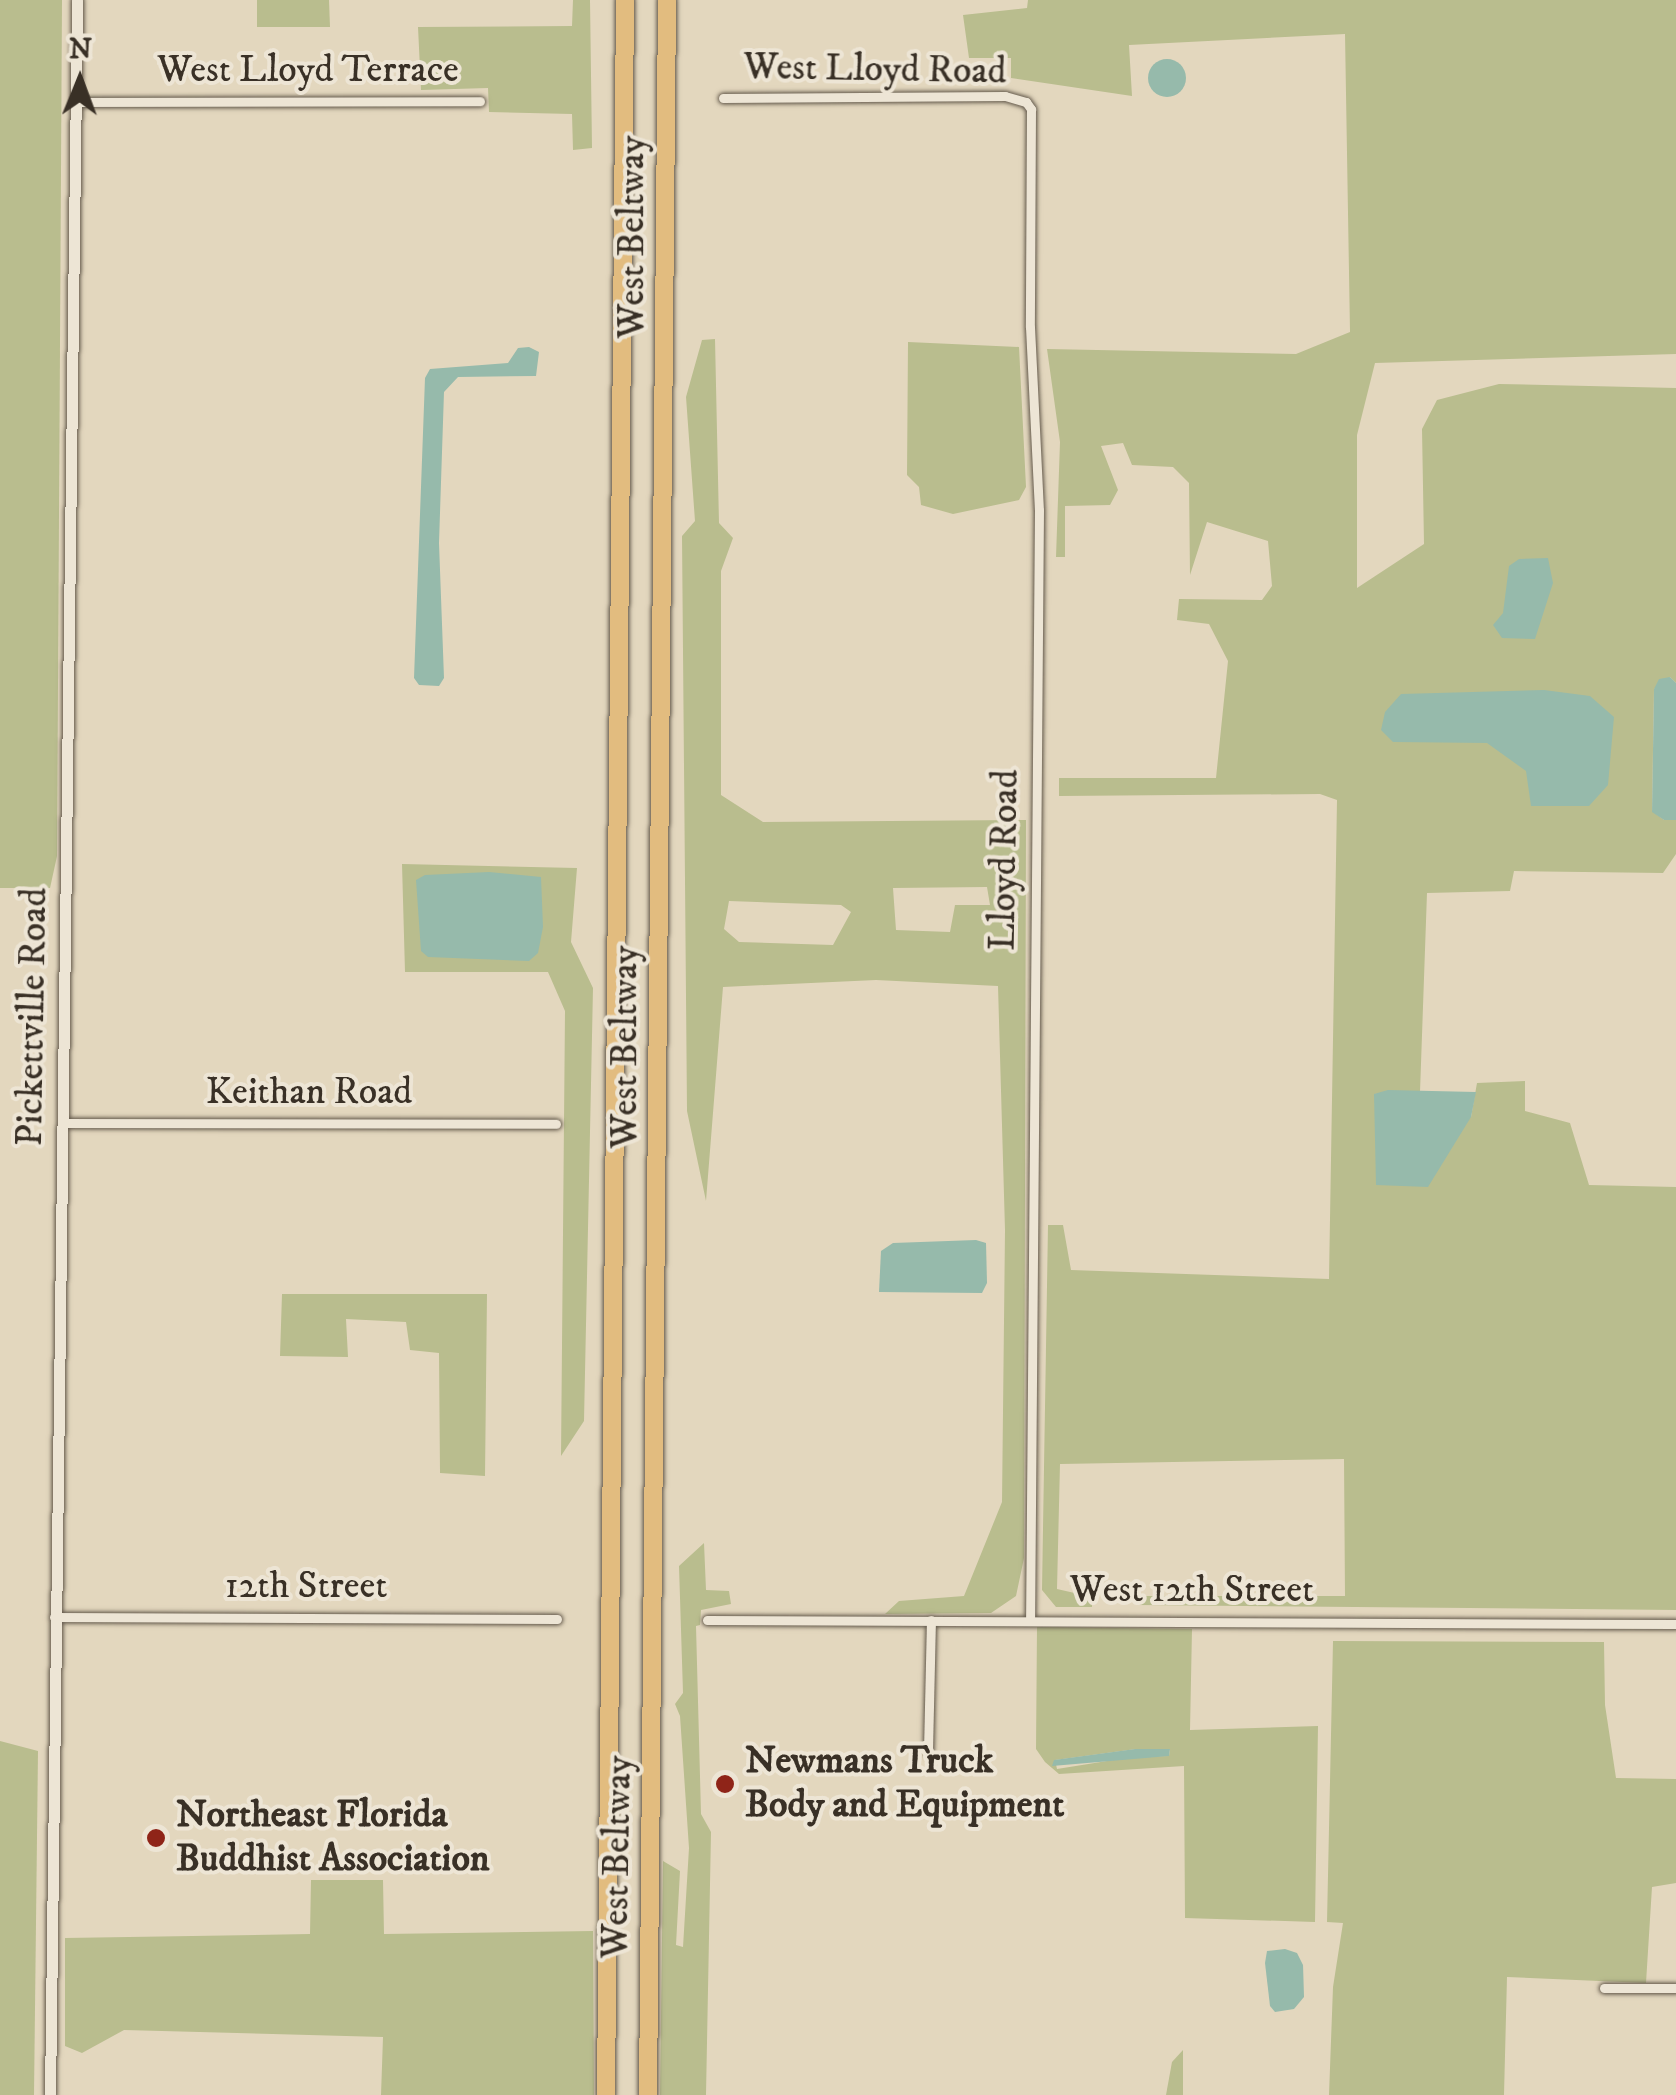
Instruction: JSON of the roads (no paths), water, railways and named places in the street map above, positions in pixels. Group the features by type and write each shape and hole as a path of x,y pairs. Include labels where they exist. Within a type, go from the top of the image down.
{"highway":[{"name":"West Beltway","path":"606,2095 624,0"},
{"name":"West Beltway","path":"648,2095 668,0"}],"street":[{"name":"Pickettville Road","path":"50,2095 77,0"},
{"name":"West Lloyd Road","path":"723,98 1005,96 1026,102"},
{"name":"West Lloyd Terrace","path":"76,102 480,101"},
{"name":"Lloyd Road","path":"1026,102 1034,122 1030,327 1038,510 1030,1620"},
{"name":"Keithan Road","path":"62,1122 556,1124"},
{"name":"12th Street","path":"54,1617 557,1619"},
{"name":"West 12th Street","path":"707,1620 1676,1624"},
{"path":"928,1751 931,1620"},
{"path":"1604,1988 1676,1988"}],"place":[{"name":"Newmans Truck Body and Equipment","path":"725,1784"},
{"name":"Northeast Florida Buddhist Association","path":"156,1838"}]}
